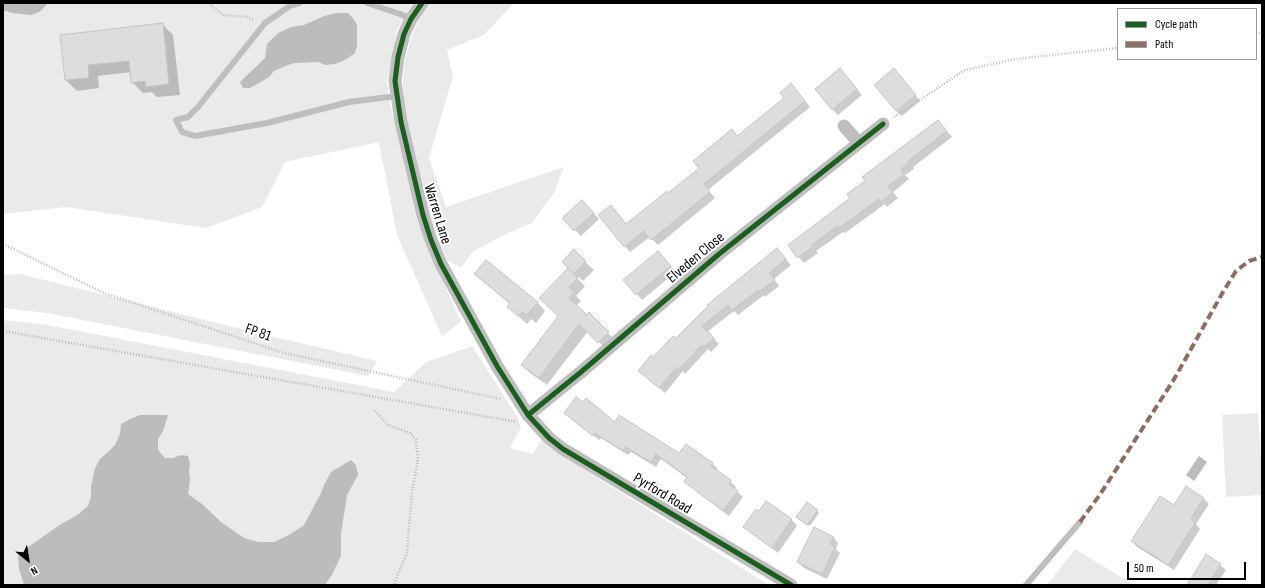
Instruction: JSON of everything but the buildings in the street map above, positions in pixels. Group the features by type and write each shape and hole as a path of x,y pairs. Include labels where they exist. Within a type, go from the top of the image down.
{"street":[{"name":"Warren Lane","path":"422,3 404,34 398,57 395,80 401,122 423,215 441,264 497,366 528,415"},
{"name":"Elveden Close","path":"528,415 581,372 719,254 883,124"},
{"path":"844,126 859,143"},
{"name":"Pyrford Road","path":"528,415 549,438 563,449 791,585"}],"lane":[{"path":"300,3 290,6 265,23 198,107 188,117 176,120 182,132 195,136 267,123 349,102 397,96"},
{"path":"368,3 412,19"},
{"path":"1026,585 1080,522"}],"path":[{"path":"209,3 223,15 246,17 265,23"},
{"path":"883,124 965,70 1016,59 1117,48"},
{"path":"3,331 539,426"},
{"path":"375,411 388,425 410,433 416,440 418,459 412,492 407,553 394,585"}],"shaded area":[{"path":"3,3 413,3 396,32 395,45 387,82 390,103 418,216 430,253 461,322 442,336 397,235 379,142 285,162 262,207 206,228 66,207 3,214"},
{"path":"3,3 48,3 41,11 31,15 12,13 3,10"},
{"path":"429,3 514,3 484,35 447,50 453,76 429,158 446,207 564,167 554,193 532,223 506,234 472,252 461,268 447,260 429,213 404,104 403,82 405,59 412,35 423,11"},
{"path":"336,13 348,13 357,25 357,47 354,54 335,64 325,65 318,62 295,63 288,65 274,71 269,77 250,88 243,88 240,82 265,58 267,44 278,33 291,27 304,25 324,16"},
{"path":"20,274 377,361 368,376 47,313 3,308 3,275"},
{"path":"3,320 48,325 394,392 426,362 472,346 518,418 521,428 510,448 533,454 541,440 561,455 769,585 3,585"},
{"path":"1258,413 1262,495 1226,497 1222,415"},
{"path":"140,415 168,415 163,431 158,439 158,450 165,458 173,458 181,455 188,456 190,464 190,480 188,494 202,504 221,522 244,538 258,542 274,542 289,535 304,525 331,472 351,460 356,465 358,475 347,495 341,533 341,556 333,573 325,585 24,585 19,569 18,557 27,548 58,526 79,514 88,506 95,468 100,459 115,445 120,434 121,424"},
{"path":"1199,456 1207,462 1194,481 1186,475"},
{"path":"1075,549 1134,585 1047,585"}],"marked path":[{"path":"1080,522 1101,493 1173,381 1236,271 1249,261 1262,257"}],"cycle path":[{"path":"422,3 411,19 404,34 398,57 395,81 401,122 423,215 441,264 497,366 528,415 549,438 563,449 791,585"},
{"path":"528,415 581,372 719,254 883,124"}]}
